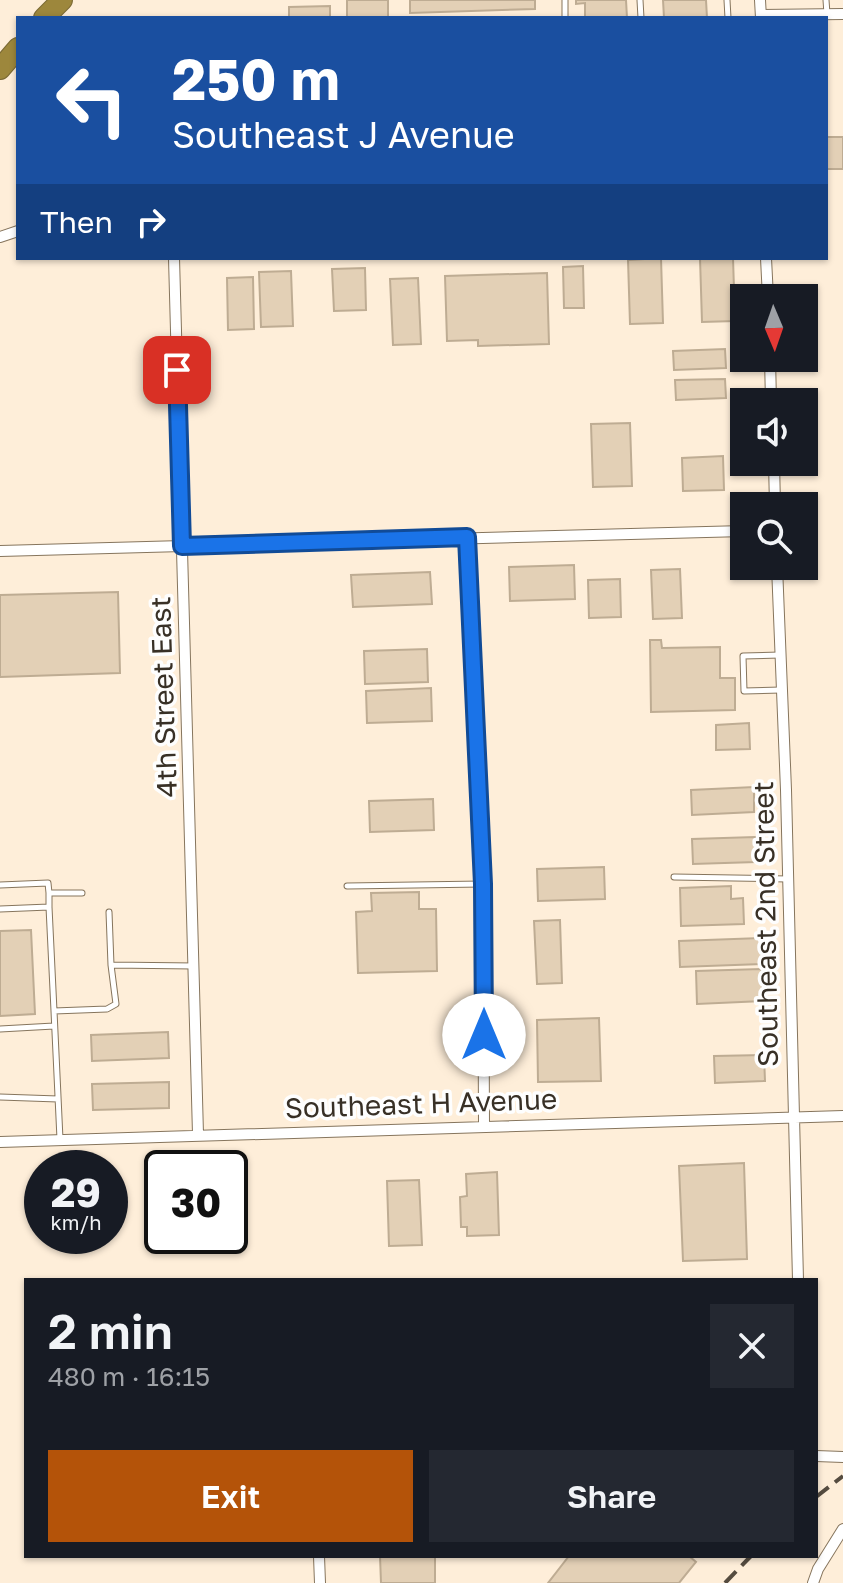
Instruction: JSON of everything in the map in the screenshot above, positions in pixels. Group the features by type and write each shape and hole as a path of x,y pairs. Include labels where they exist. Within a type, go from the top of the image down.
{"highway":[{"path":"46,16 62,0"},
{"path":"0,69 16,50"}],"street":[{"path":"760,0 761,16 843,14"},
{"name":"4th Street East","path":"174,260 198,1134"},
{"path":"766,260 767,284"},
{"path":"0,551 730,531"},
{"path":"467,537 483,884 484,1125"},
{"name":"Southeast 2nd Street","path":"778,580 789,879 798,1278"},
{"name":"Southeast H Avenue","path":"0,1142 843,1116"},
{"path":"818,1456 843,1457"},
{"path":"813,1583 818,1569 843,1529"},
{"path":"319,1558 320,1583"}],"lane":[{"path":"826,0 827,14"},
{"path":"781,655 743,656 744,691 782,690"},
{"path":"674,877 789,879"},
{"path":"0,885 48,883 60,1140"},
{"path":"347,886 483,884"},
{"path":"49,893 82,893"},
{"path":"0,909 49,907"},
{"path":"54,1011 107,1009 116,1004 109,912"},
{"path":"111,965 195,966"},
{"path":"0,1029 54,1026"},
{"path":"0,1097 58,1099"}],"building":[{"path":"347,0 388,0 388,16 347,16"},
{"path":"410,0 535,0 535,9 410,13"},
{"path":"576,0 626,0 627,16 585,16 585,3 576,4"},
{"path":"663,0 706,0 707,16 664,16"},
{"path":"330,6 330,16 289,16 289,7"},
{"path":"828,137 843,137 843,169 828,169"},
{"path":"628,260 661,260 663,323 630,324"},
{"path":"700,260 733,260 730,321 702,322"},
{"path":"583,266 584,308 564,308 563,267"},
{"path":"365,268 366,310 334,311 332,269"},
{"path":"291,271 293,326 261,327 259,272"},
{"path":"547,273 549,344 478,346 478,340 447,341 445,276"},
{"path":"253,277 254,329 228,330 227,278"},
{"path":"418,278 421,344 393,345 390,279"},
{"path":"725,349 726,368 674,370 673,351"},
{"path":"725,379 726,398 676,400 675,380"},
{"path":"630,423 632,486 593,487 591,424"},
{"path":"723,456 724,490 683,491 682,458"},
{"path":"574,565 575,599 510,601 509,567"},
{"path":"680,569 682,618 653,619 651,570"},
{"path":"430,572 432,604 353,607 351,575"},
{"path":"620,579 621,617 589,618 588,580"},
{"path":"118,592 120,673 0,677 0,595"},
{"path":"650,640 661,640 662,648 720,647 720,678 735,678 735,710 651,712"},
{"path":"427,649 428,682 365,684 364,651"},
{"path":"431,688 432,721 367,723 366,691"},
{"path":"749,723 750,749 716,750 716,725"},
{"path":"754,787 754,812 692,815 691,790"},
{"path":"433,799 434,830 370,832 369,801"},
{"path":"755,837 756,862 693,864 692,839"},
{"path":"604,867 605,899 538,901 537,869"},
{"path":"731,886 731,899 743,898 744,924 681,926 680,888"},
{"path":"419,892 419,909 436,909 437,971 358,973 356,912 372,911 371,893"},
{"path":"560,920 562,983 537,984 534,921"},
{"path":"31,930 35,1014 0,1016 0,931"},
{"path":"761,938 762,964 680,967 679,941"},
{"path":"761,969 763,1001 697,1004 696,971"},
{"path":"599,1018 601,1081 538,1082 537,1020"},
{"path":"168,1032 169,1058 92,1061 91,1035"},
{"path":"764,1055 765,1081 715,1083 714,1056"},
{"path":"169,1082 169,1108 93,1110 92,1084"},
{"path":"744,1163 747,1259 683,1261 679,1166"},
{"path":"497,1172 499,1235 467,1236 467,1227 461,1227 460,1197 467,1196 466,1174"},
{"path":"419,1180 422,1245 389,1246 387,1181"},
{"path":"380,1558 435,1558 435,1583 381,1583"},
{"path":"567,1558 691,1558 696,1562 679,1583 548,1583"}],"railway":[{"path":"818,1495 843,1476"},
{"path":"725,1583 749,1558"}],"route":[{"path":"177,370 182,546 467,537 483,884 484,1035"}]}
